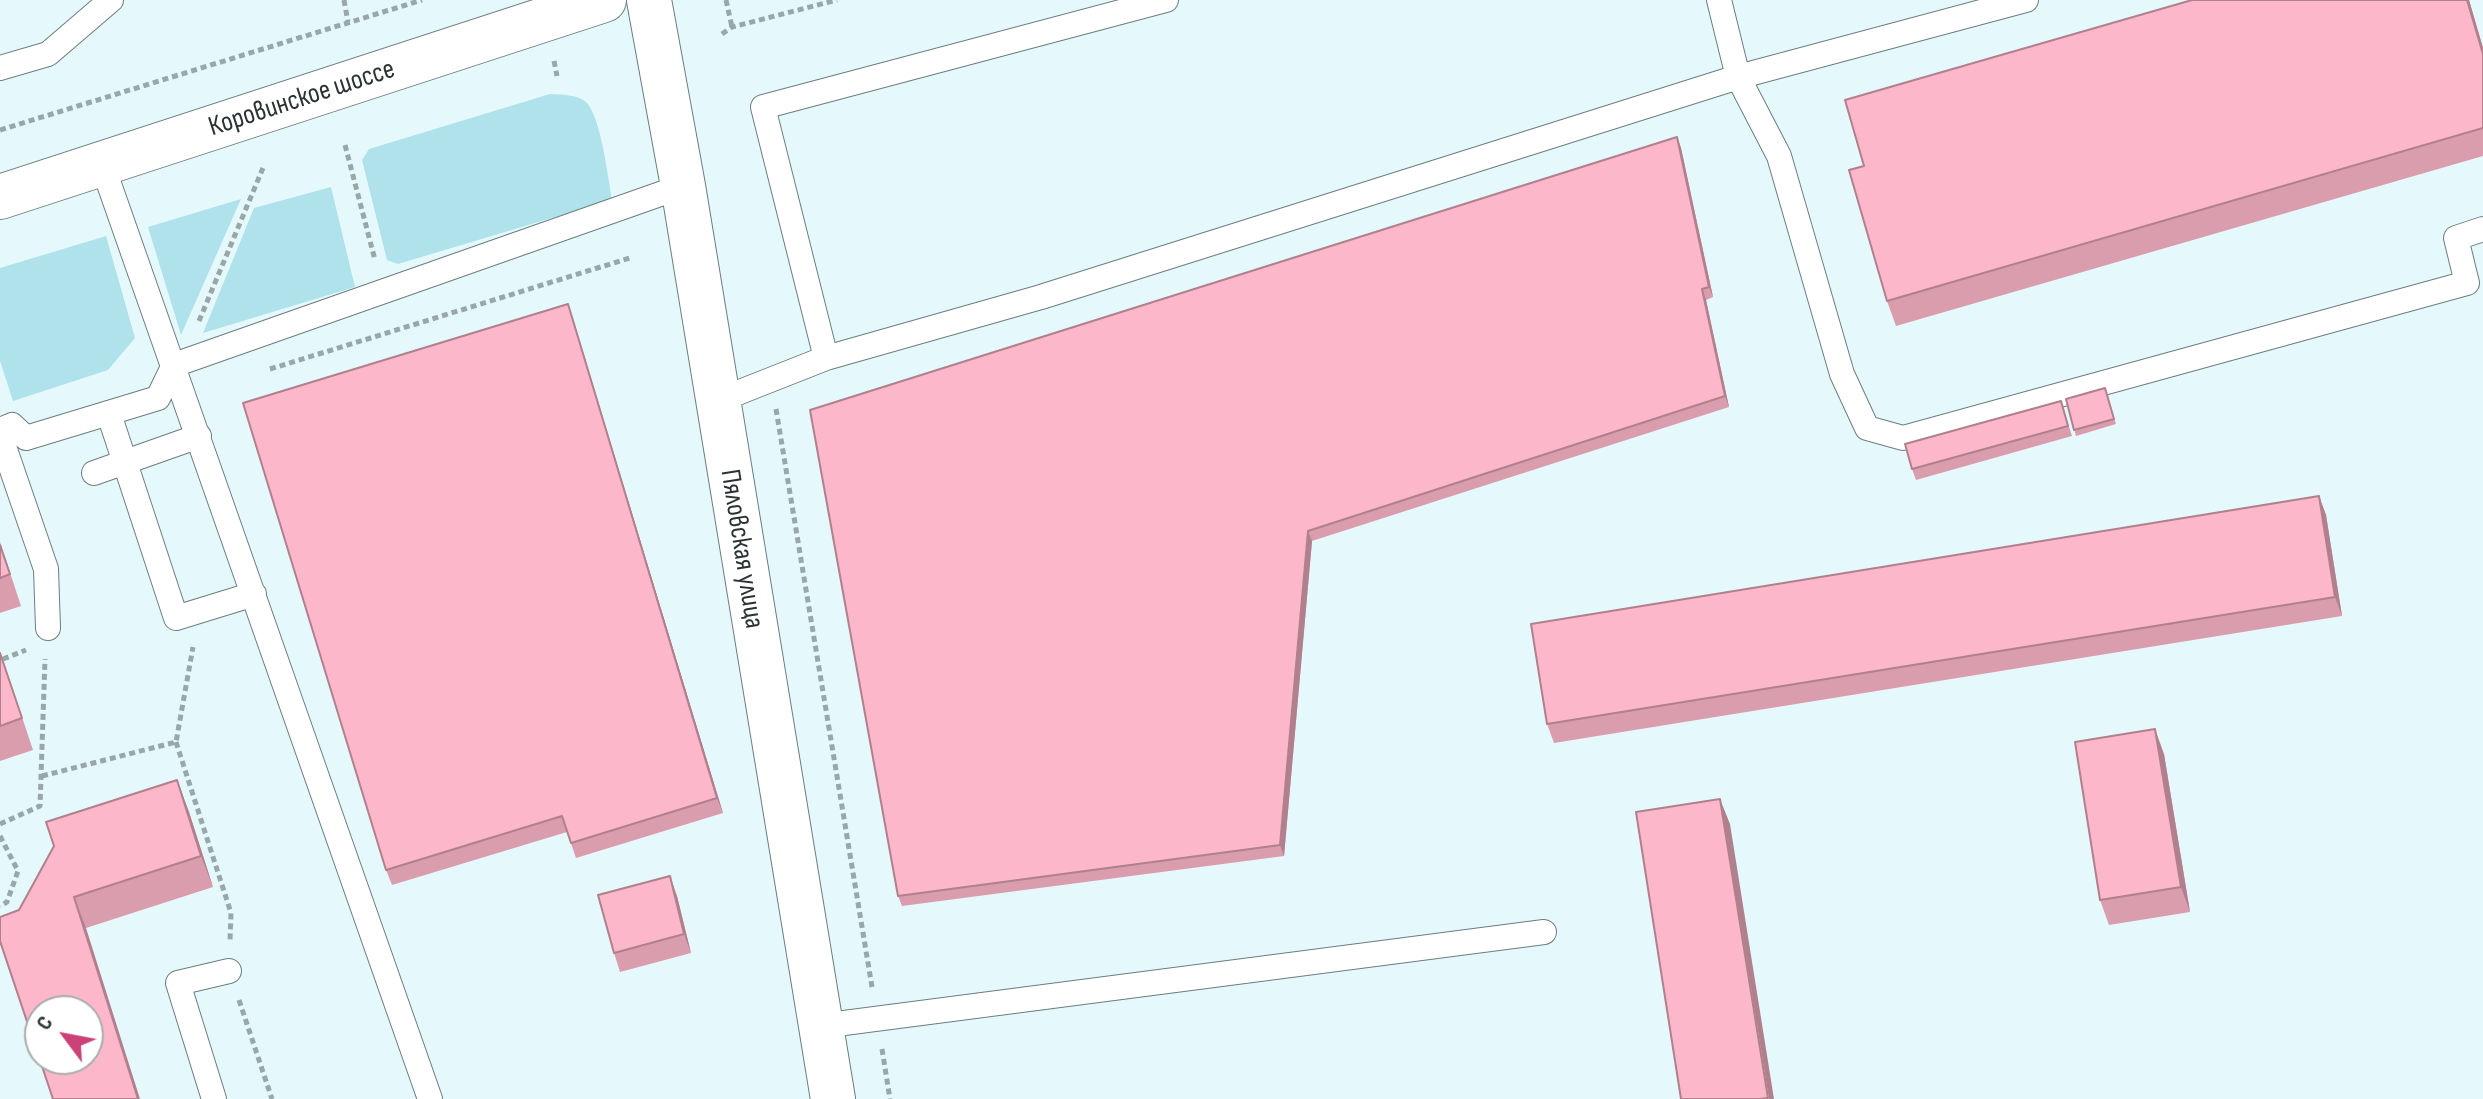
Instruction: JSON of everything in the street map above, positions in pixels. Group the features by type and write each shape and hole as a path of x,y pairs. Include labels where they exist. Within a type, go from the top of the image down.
{"street":[{"name":"Коровинское шоссе","path":"0,197 604,0"},
{"name":"Пяловская улица","path":"649,0 683,186 833,1099"}],"lane":[{"path":"0,68 48,54 111,0"},
{"path":"826,358 763,107 1166,0"},
{"path":"1719,0 1738,77 1779,156 1842,374 1867,428 1903,438 2467,283 2456,238 2483,229"},
{"path":"717,401 826,358 1041,297 1738,77 2026,0"},
{"path":"102,164 178,364 199,436 430,1099"},
{"path":"48,628 46,569 0,433 12,425 26,438 158,398 178,364 683,186"},
{"path":"109,414 176,618 254,594"},
{"path":"94,473 199,436"},
{"path":"821,1026 1544,932"},
{"path":"214,1099 178,983 229,971"}],"path":[{"path":"344,0 348,22"},
{"path":"0,130 422,0"},
{"path":"726,0 732,27"},
{"path":"722,34 732,27 837,0"},
{"path":"345,145 383,292"},
{"path":"178,364 263,168"},
{"path":"259,372 633,257"},
{"path":"771,380 890,1099"},
{"path":"200,611 176,742 231,913 229,971 272,1099"},
{"path":"0,824 40,806 48,628"},
{"path":"42,776 176,742"},
{"path":"0,836 18,871 7,902 0,906"}],"shaded area":[{"path":"550,94 578,98 586,102 591,110 603,148 612,200 398,264 387,260 362,160 369,149"},
{"path":"331,187 355,287 203,333 254,208"},
{"path":"241,199 181,335 148,227"},
{"path":"106,236 135,338 108,370 13,401 0,361 0,268"}],"building":[{"path":"2192,0 2467,0 2483,54 2483,128 1887,301 1849,170 1864,166 1845,100"},
{"path":"1677,137 1709,287 1702,289 1725,396 1308,531 1280,845 898,896 810,410"},
{"path":"568,304 717,798 571,843 562,816 386,870 243,403"},
{"path":"2105,388 2114,419 2074,430 2066,399"},
{"path":"2061,401 2068,426 1912,469 1905,444"},
{"path":"2319,496 2335,597 1547,724 1531,624"},
{"path":"0,545 10,574 0,578"},
{"path":"0,653 22,718 0,726"},
{"path":"2155,729 2181,887 2100,900 2075,742"},
{"path":"177,780 201,856 74,897 138,1099 53,1099 45,1075 104,1075 104,995 24,995 24,1013 0,941 0,917 19,910 54,846 46,822"},
{"path":"1720,799 1768,1098 1681,1099 1636,812"},
{"path":"670,876 684,934 614,953 598,895"}]}
